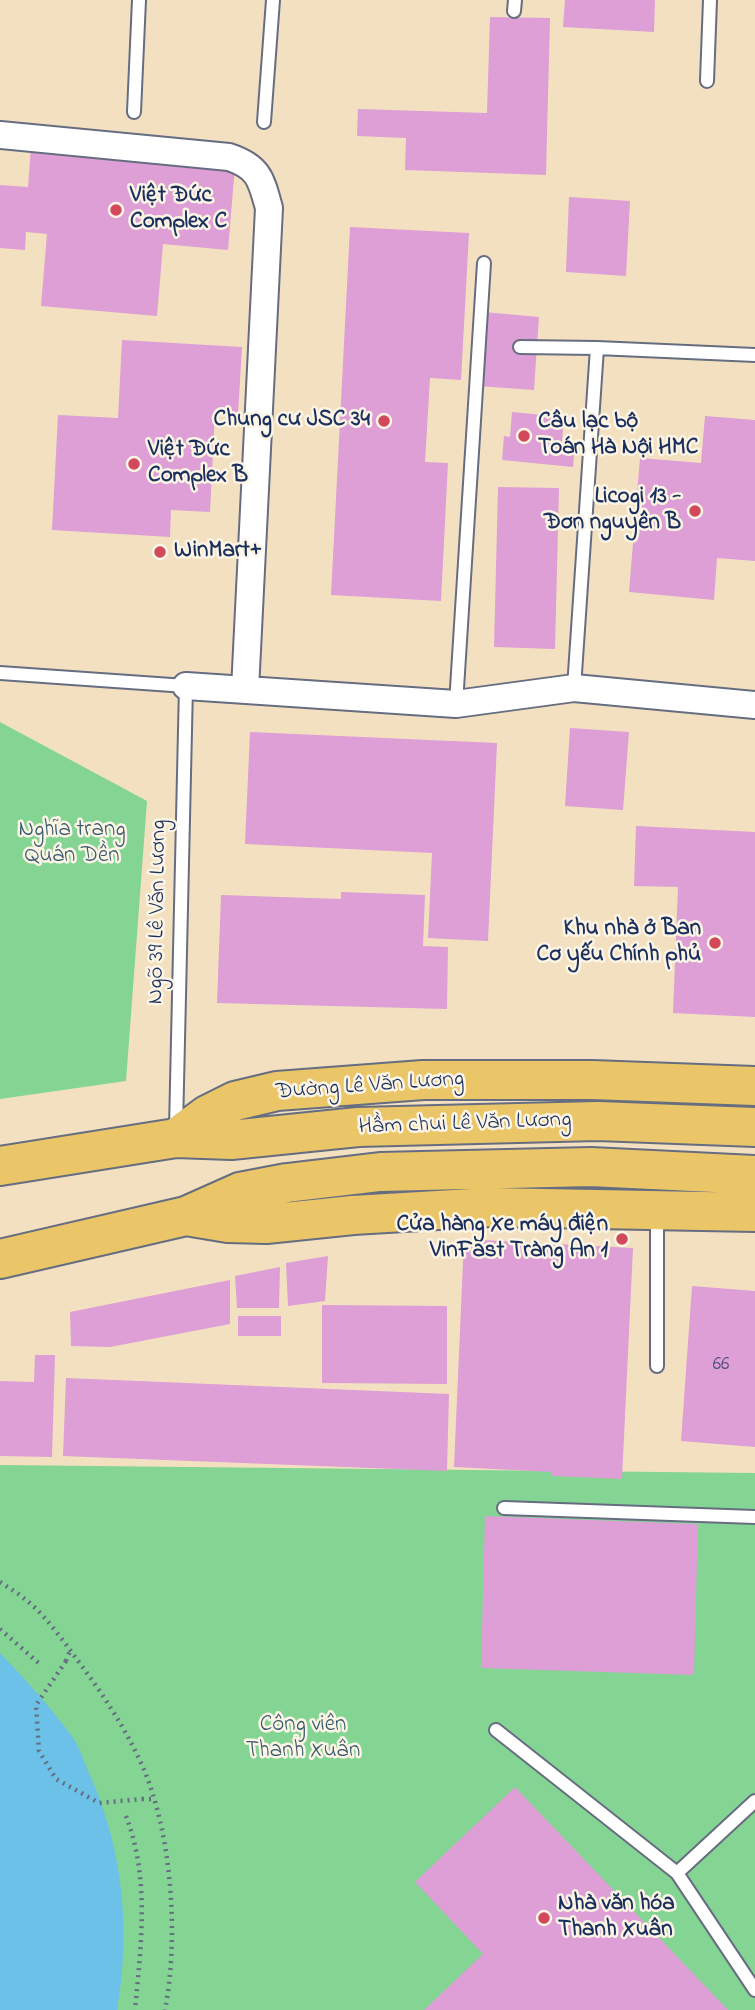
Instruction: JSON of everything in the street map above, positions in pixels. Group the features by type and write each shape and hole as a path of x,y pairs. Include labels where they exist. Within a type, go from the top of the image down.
{"main road":[{"name":"Đường Lê Văn Lương","path":"0,1166 176,1138 207,1115 235,1101 277,1091 423,1080 592,1080 755,1086"},
{"name":"Hầm chui Lê Văn Lương","path":"176,1138 231,1140 358,1127 598,1121 755,1127"},
{"name":"Hầm chui Lê Văn Lương","path":"186,1216 240,1192 287,1183 380,1172 591,1167 755,1175"},
{"path":"0,1259 186,1216 228,1223 266,1224 352,1215 489,1207 755,1212"}],"street":[{"path":"0,135 229,157 246,163 257,172 269,208 245,690"},
{"path":"186,686 456,704 574,688 755,705"}],"lane":[{"path":"134,112 139,0"},
{"path":"264,122 273,0"},
{"path":"707,81 710,0"},
{"path":"456,704 484,263"},
{"path":"520,347 755,355"},
{"path":"574,688 597,348"},
{"path":"0,673 186,686"},
{"name":"Ngõ 39 Lê Văn Lương","path":"176,1138 186,686"},
{"path":"657,1209 657,1366"},
{"path":"504,1508 755,1517"},
{"path":"496,1730 677,1873 755,1990"},
{"path":"677,1873 755,1801"}],"path":[{"path":"0,1582 29,1601 71,1651 111,1706 142,1766 162,1827 173,1921 172,1977 165,2010"},
{"path":"0,1629 43,1666"},
{"path":"71,1651 36,1704 39,1751 56,1779 99,1802 153,1798"},
{"path":"126,1816 140,1869 142,1932 135,2010"}],"green space":[{"name":"Nghĩa trang Quán Dền","path":"0,722 147,801 126,1081 0,1099"},
{"name":"Công viên Thanh Xuân","path":"0,1465 755,1473 755,2010 0,2010"}],"water":[{"path":"0,1653 74,1739 101,1802 110,1831 121,1889 123,1949 117,2010 0,2010"}],"building":[{"path":"565,0 655,0 654,32 563,27"},
{"path":"490,17 550,18 546,175 405,170 406,138 357,136 358,109 487,113"},
{"name":"Việt Đức Complex C","path":"31,147 235,166 228,250 163,244 157,316 41,306 47,234 26,232 25,250 0,248 0,185 28,187"},
{"path":"569,197 630,201 626,276 566,272"},
{"name":"Chung cư JSC 34","path":"350,227 469,233 461,380 430,378 425,462 448,463 441,601 331,595"},
{"path":"484,312 539,317 534,390 478,386"},
{"name":"Việt Đức Complex B","path":"122,340 242,347 238,414 215,413 210,512 171,510 170,537 52,530 58,415 118,418"},
{"path":"512,412 564,417 562,441 575,443 573,467 502,460 504,436 510,437"},
{"name":"Licogi 13 - Đơn nguyên B","path":"705,416 755,420 755,561 717,558 714,600 629,592 640,458 701,463"},
{"path":"498,487 559,488 555,649 494,647"},
{"path":"570,728 629,732 623,810 565,806"},
{"path":"250,732 497,743 488,941 428,938 432,853 245,844"},
{"name":"Khu nhà ở Ban Cơ yếu Chính phủ","path":"636,826 755,832 755,1017 673,1013 678,887 634,886"},
{"path":"341,892 425,895 423,946 448,947 447,1009 217,1003 221,895 341,899"},
{"path":"464,1239 633,1248 622,1479 454,1467"},
{"path":"328,1256 325,1301 288,1306 286,1263"},
{"path":"280,1267 279,1308 237,1308 235,1276"},
{"path":"230,1280 230,1324 110,1347 71,1346 70,1312"},
{"path":"692,1286 755,1291 755,1447 681,1441"},
{"path":"322,1305 447,1306 447,1384 322,1383"},
{"path":"238,1316 281,1316 281,1336 238,1336"},
{"path":"35,1355 55,1355 52,1457 0,1456 0,1381 34,1382"},
{"path":"66,1378 449,1394 447,1471 63,1456"},
{"path":"485,1516 698,1524 694,1675 481,1668"},
{"name":"Nhà văn hóa Thanh Xuân","path":"515,1787 728,2010 424,2010 483,1954 415,1882"}],"place":[{"name":"Việt Đức Complex C","path":"116,210"},
{"name":"Chung cư JSC 34","path":"384,421"},
{"name":"Câu lạc bộ Toán Hà Nội HMC","path":"524,436"},
{"name":"Việt Đức Complex B","path":"134,464"},
{"name":"Licogi 13 - Đơn nguyên B","path":"695,511"},
{"name":"WinMart+","path":"160,552"},
{"name":"Khu nhà ở Ban Cơ yếu Chính phủ","path":"715,943"},
{"name":"Cửa hàng Xe máy điện VinFast Tràng An 1","path":"622,1239"},
{"name":"Nhà văn hóa Thanh Xuân","path":"544,1918"}]}
